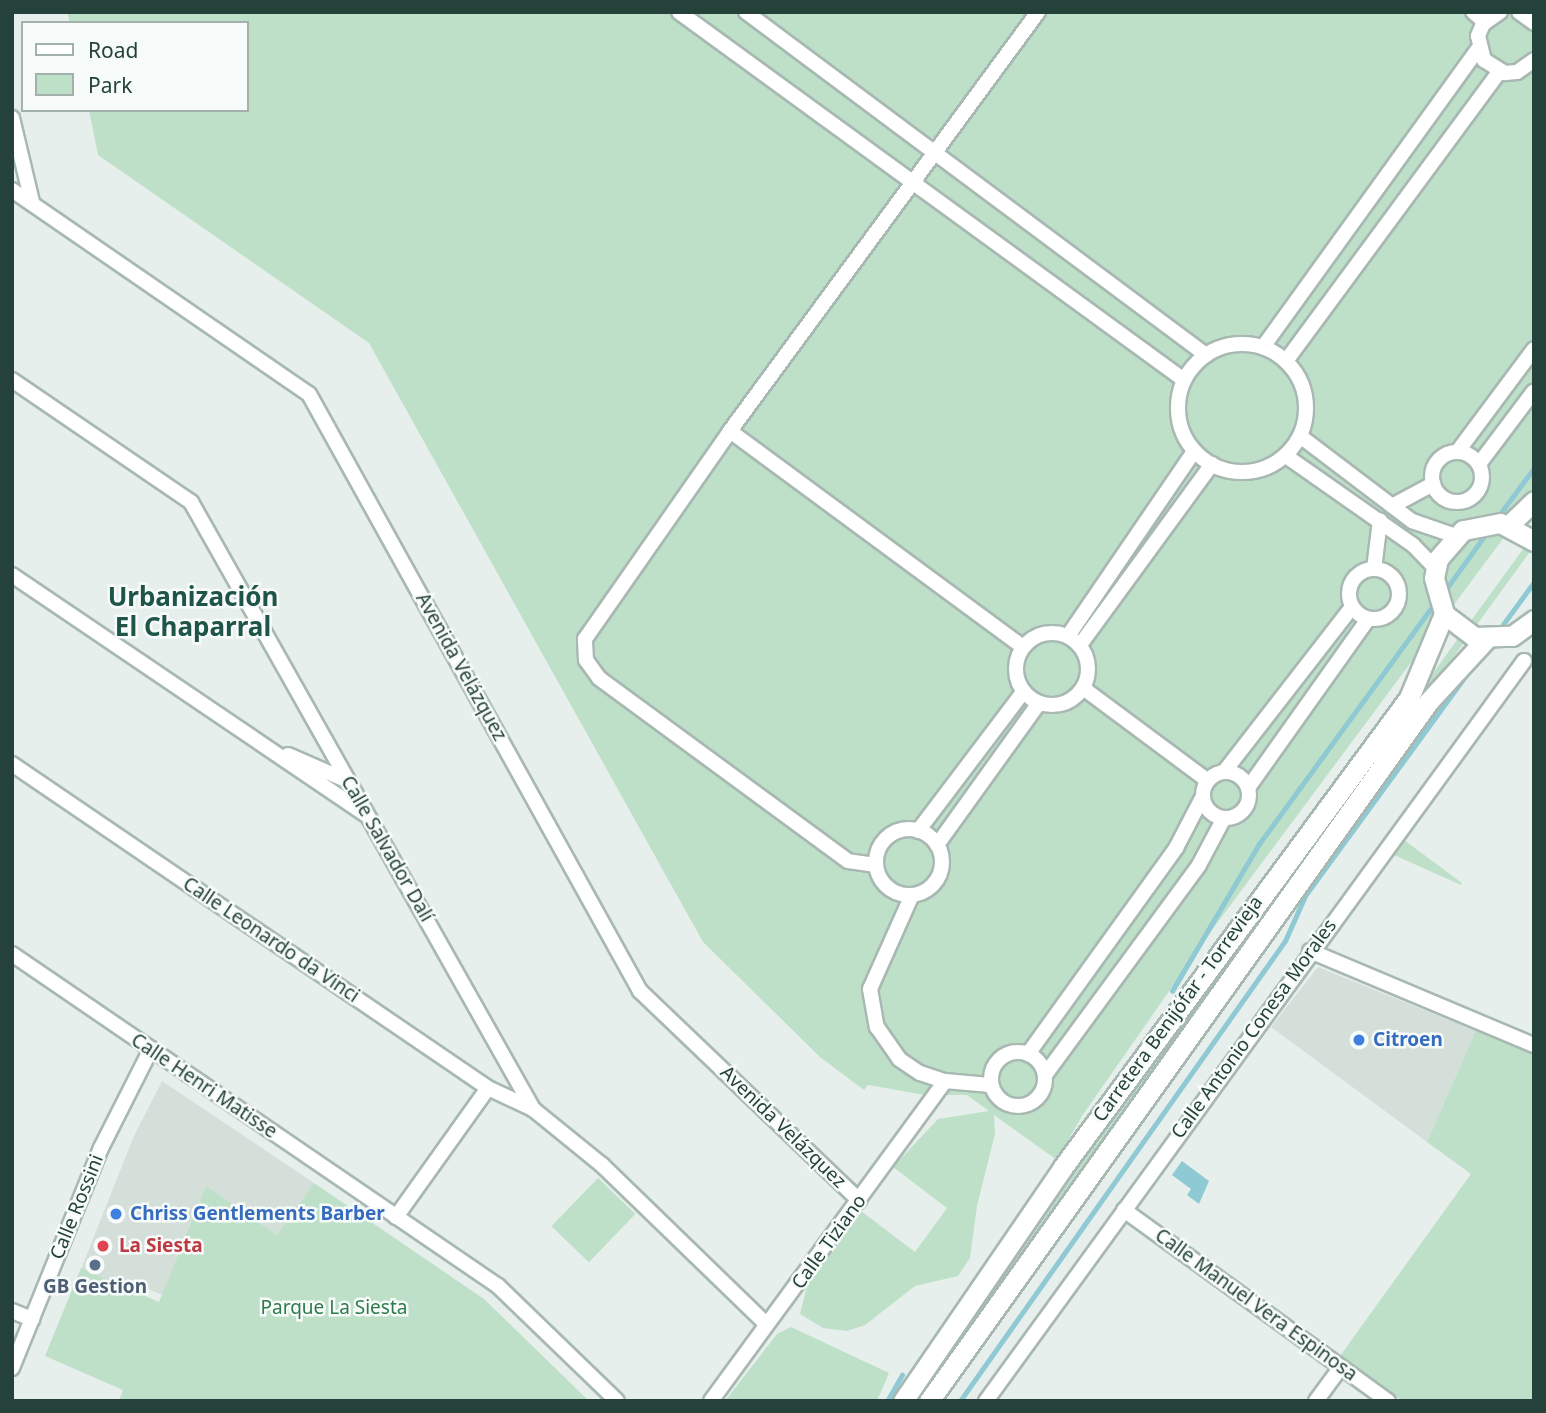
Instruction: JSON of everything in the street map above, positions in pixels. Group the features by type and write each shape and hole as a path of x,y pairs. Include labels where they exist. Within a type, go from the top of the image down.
{"main road":[{"path":"1508,526 1534,501"},
{"path":"1530,627 1487,638 1457,628 1444,614 1436,597 1436,569 1443,551 1457,536 1481,524 1508,526 1534,541"},
{"name":"Carretera Benijófar - Torrevieja","path":"903,1401 1063,1167 1409,698 1444,614"},
{"name":"Carretera Benijófar - Torrevieja","path":"929,1401 1429,701 1487,638"}],"street":[{"path":"679,12 917,182 1184,380"},
{"path":"746,12 939,152 1206,355"},
{"path":"876,865 848,861 599,678 586,660 584,646 591,625 730,431 939,152 1038,12"},
{"path":"1472,12 1485,22"},
{"path":"1263,347 1478,49 1485,22 1500,12"},
{"path":"1518,12 1533,21"},
{"path":"1478,49 1484,60 1500,71 1517,72 1534,60"},
{"path":"1286,361 1500,71"},
{"path":"12,118 32,202"},
{"name":"Avenida Velázquez","path":"12,190 309,394 640,991 859,1200"},
{"path":"1234,344 1263,347 1286,361 1302,383 1307,410 1300,436 1286,456 1260,470 1233,472 1212,464 1194,451 1178,412 1184,380 1206,355 1234,344"},
{"path":"1433,484 1437,461 1458,451 1534,349"},
{"name":"Calle Salvador Dalí","path":"12,380 191,502 533,1109 601,1165 766,1324"},
{"path":"1479,464 1534,391"},
{"path":"730,431 1022,646"},
{"path":"1300,436 1412,521 1457,536"},
{"path":"1074,640 1194,451"},
{"path":"1433,484 1450,501 1467,500 1483,481 1479,464 1458,451"},
{"path":"1286,456 1380,520 1413,545 1436,569"},
{"path":"1074,640 1212,464"},
{"path":"1392,506 1433,484"},
{"path":"1374,569 1380,520"},
{"path":"1028,1054 1176,848 1202,798 1207,780 1224,772 1353,607 1351,585 1362,572 1374,569 1394,577 1399,600 1384,618 1368,619 1353,607"},
{"path":"12,575 369,817"},
{"path":"1248,788 1368,619"},
{"path":"1037,634 1074,640 1088,660 1083,688 1066,703 1040,703 1023,692 1015,673 1022,646 1037,634"},
{"name":"Calle Antonio Conesa Morales","path":"986,1401 1310,951 1524,661"},
{"path":"1083,688 1207,780"},
{"path":"918,831 1023,692"},
{"path":"937,845 1040,703"},
{"path":"258,742 348,781"},
{"name":"Calle Leonardo da Vinci","path":"12,764 488,1088 533,1109"},
{"path":"1202,798 1214,816 1238,816 1247,805 1248,788 1244,779 1224,772"},
{"path":"316,781 348,781"},
{"path":"1045,1075 1039,1062 1028,1054 1013,1052 1000,1058 992,1070 990,1085 999,1100 1014,1107 1031,1104 1043,1092 1045,1075 1199,865 1224,818"},
{"path":"918,831 930,835 937,845 943,869 933,886 912,895 898,894 882,883 876,865 880,846 893,832 918,831"},
{"path":"912,895 870,989 870,1002 877,1027 890,1049 920,1073 945,1081 990,1085"},
{"path":"1310,951 1534,1045"},
{"name":"Calle Henri Matisse","path":"12,954 498,1286 617,1401"},
{"name":"Calle Rossini","path":"12,1368 101,1147 151,1049"},
{"name":"Calle Tiziano","path":"711,1401 945,1081"},
{"path":"396,1217 488,1088"},
{"name":"Calle Manuel Vera Espinosa","path":"1124,1210 1388,1401"},
{"path":"12,1311 32,1319"},
{"path":"1316,1401 1341,1367"}],"shaded area":[{"path":"1318,967 1476,1031 1427,1142 1271,1027"},
{"path":"162,1081 314,1183 277,1235 206,1187 162,1295 139,1285 135,1292 81,1269 134,1136"}],"green space":[{"path":"67,12 1534,12 1534,497 1209,934 1082,1116 1057,1160 994,1115 995,1134 977,1206 970,1258 958,1276 915,1286 865,1325 847,1331 823,1328 800,1314 808,1282 861,1211 915,1252 947,1208 893,1167 938,1119 989,1111 967,1095 925,1095 868,1085 864,1090 820,1057 703,942 369,343 98,155 89,112 248,112 248,21 69,21"},
{"path":"1534,534 1534,546 1076,1177 920,1401 912,1401 998,1272"},
{"path":"1404,840 1462,883 1461,885 1394,855"},
{"path":"1477,1028 1534,1052 1534,1401 1402,1401 1340,1356 1471,1174 1427,1142"},
{"path":"598,1178 635,1214 589,1262 551,1226"},
{"name":"Parque La Siesta","path":"314,1183 484,1299 589,1401 119,1401 123,1390 45,1356 81,1268 159,1302 206,1186 277,1235"},
{"path":"791,1327 889,1373 877,1401 725,1401 777,1334"}],"water":[{"path":"1182,1161 1209,1181 1199,1204 1187,1195 1191,1189 1172,1175"}],"waterway":[{"path":"1497,518 1534,468"},
{"path":"1444,592 1488,531"},
{"path":"1499,630 1534,582"},
{"path":"1172,991 1259,844 1434,604"},
{"path":"960,1401 1285,941 1305,896 1467,674"},
{"path":"887,1401 902,1375"}],"place":[{"name":"Citroen","path":"1359,1040"},
{"name":"Chriss Gentlements Barber","path":"116,1214"},
{"name":"La Siesta","path":"103,1246"},
{"name":"GB Gestion","path":"95,1265"}],"district":[{"name":"Urbanización El Chaparral","path":"193,612"}]}
